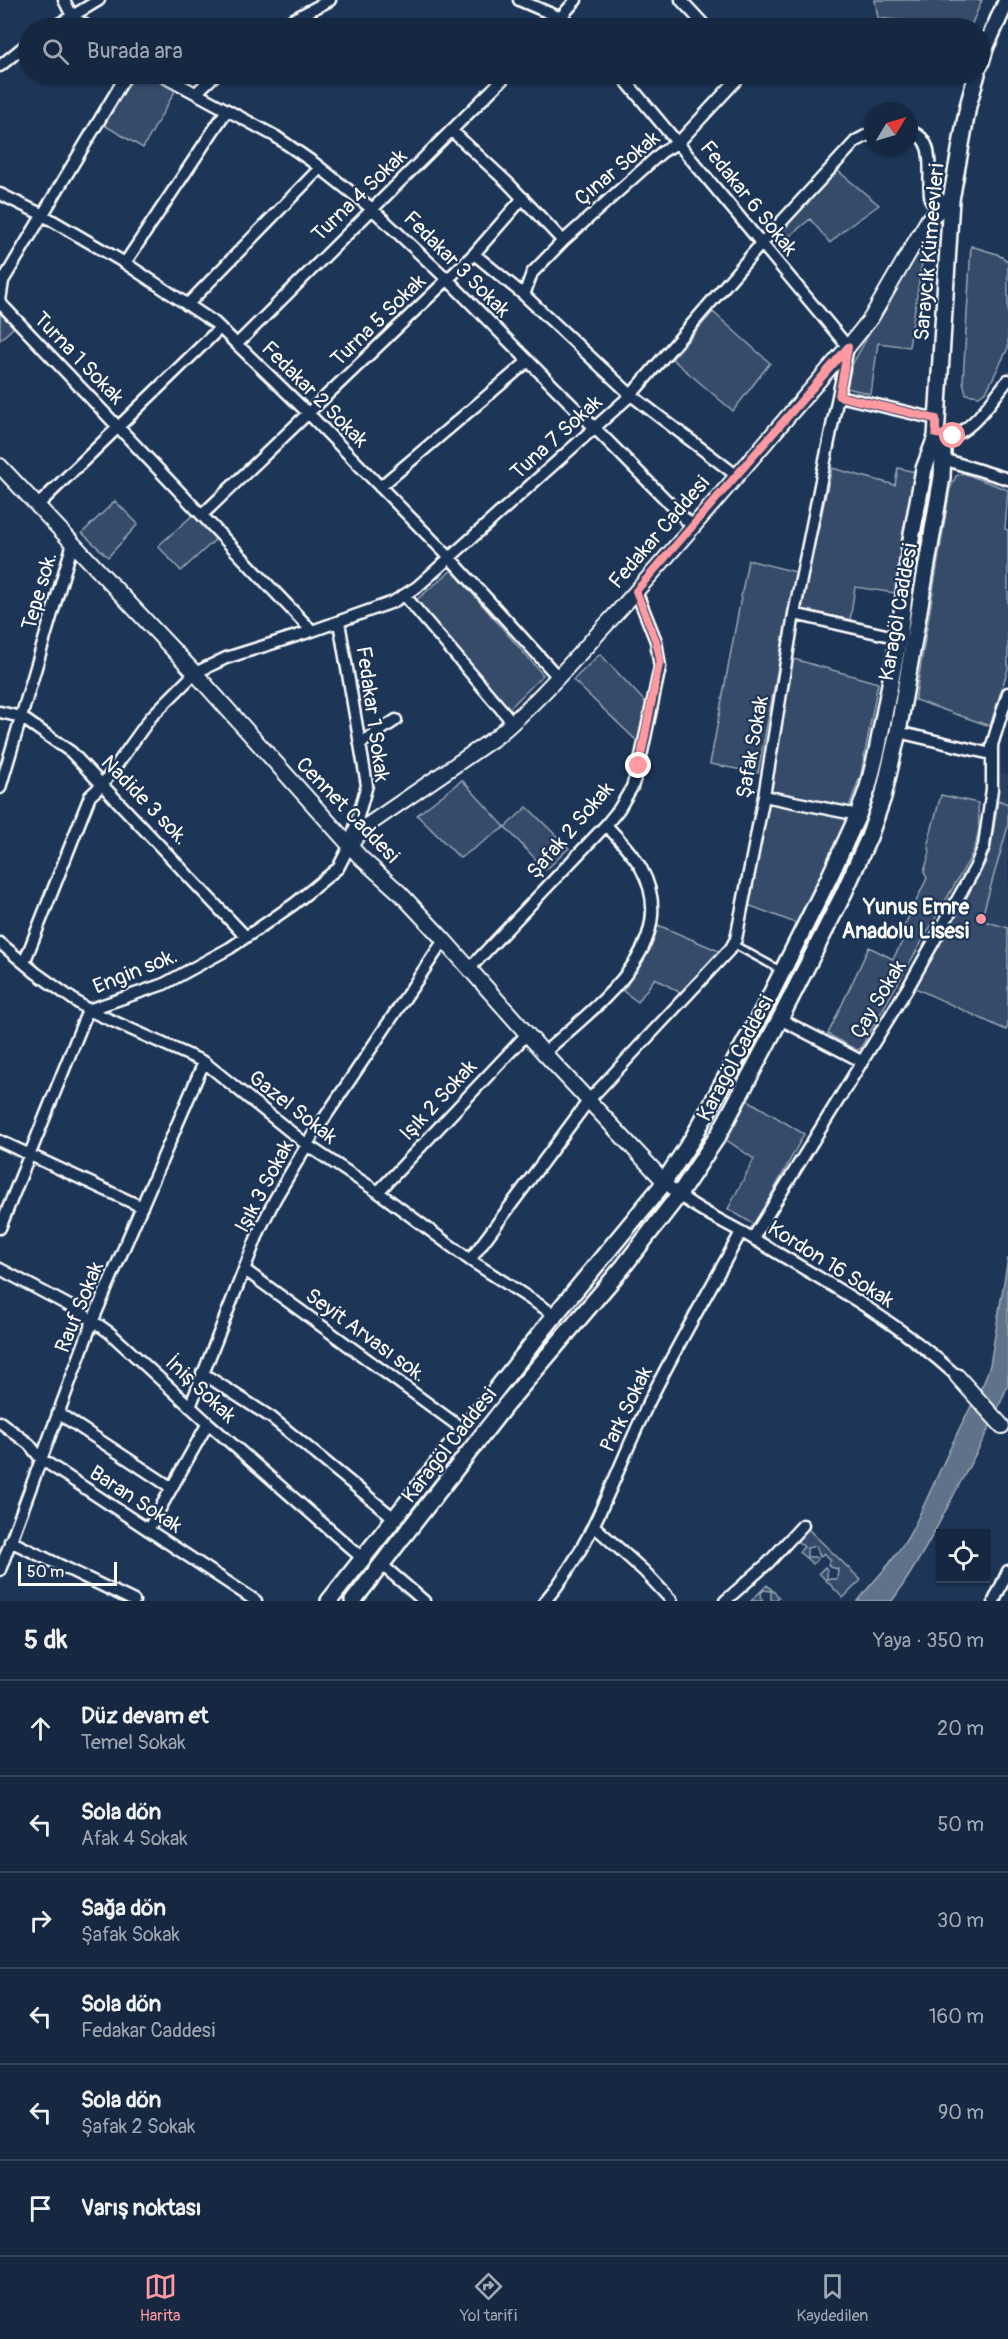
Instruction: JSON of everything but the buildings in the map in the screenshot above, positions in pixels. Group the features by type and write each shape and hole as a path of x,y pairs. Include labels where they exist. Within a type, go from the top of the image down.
{"main road":[{"path":"990,40 1006,0"},
{"name":"Saraycık Kümeevleri","path":"936,430 951,200 974,84"},
{"path":"329,1601 664,1181 702,1123 783,971 858,815 877,751 899,638 910,545 924,469 936,430"},
{"name":"Karagöl Caddesi","path":"353,1601 504,1407 623,1267 678,1196 718,1134 843,895 869,837 885,787 898,732 943,459 936,430"}],"street":[{"path":"63,0 75,18"},
{"path":"69,18 99,0"},
{"path":"302,0 308,10"},
{"path":"294,18 330,0"},
{"path":"519,0 561,18 576,0"},
{"path":"681,0 698,18"},
{"path":"0,66 18,51"},
{"name":"Turna 1 Sokak","path":"121,84 3,281 0,300 3,306 312,632"},
{"name":"Fedakar 3 Sokak","path":"179,84 275,136 371,208 448,280 692,526"},
{"path":"196,93 205,84"},
{"name":"Turna 4 Sokak","path":"237,344 371,208 498,84"},
{"name":"Fedakar 6 Sokak","path":"629,84 848,347"},
{"name":"Çınar Sokak","path":"524,295 532,273 563,241 662,152 679,142 733,84"},
{"path":"125,263 226,110"},
{"path":"452,131 523,198 563,241"},
{"path":"918,135 929,149 931,201 951,200"},
{"name":"Tuna 7 Sokak","path":"24,963 90,796 103,784 151,717 195,674 225,658 312,632 405,596 632,395 761,244 856,141 864,137"},
{"path":"187,305 320,168"},
{"name":"Fedakar 2 Sokak","path":"0,194 41,214 125,263 220,328 309,414 450,558 558,677"},
{"name":"Turna 5 Sokak","path":"202,515 448,280 523,198"},
{"name":"Fedakar Caddesi","path":"350,845 365,827 436,780 513,723 558,677 636,591 848,347 871,318 928,220 951,200"},
{"name":"Fedakar 3 Sokak","path":"474,254 524,295 632,395 736,475"},
{"path":"38,505 220,328"},
{"name":"Şafak Sokak","path":"470,1260 589,1100 733,944 739,928 764,796 794,614 848,347"},
{"path":"380,487 528,362"},
{"path":"839,396 953,436 973,422 1008,380"},
{"path":"943,459 1008,479"},
{"name":"Cennet Caddesi","path":"1,468 195,674 350,845 444,940 544,1053 664,1181"},
{"name":"Tepe sok.","path":"0,789 73,543"},
{"name":"Şafak 2 Sokak","path":"470,968 606,825 626,799 632,787 639,766 660,667 656,641 636,591"},
{"path":"405,596 513,723"},
{"path":"794,614 899,638"},
{"name":"Fedakar 1 Sokak","path":"339,622 367,776 366,793 350,845"},
{"name":"Çay Sokak","path":"753,1238 863,1062 951,912 981,855 992,789 991,754 995,732 1008,693"},
{"name":"Nadide 3 sok.","path":"0,712 21,717 71,752 246,937"},
{"path":"361,743 396,720"},
{"path":"898,732 991,754"},
{"path":"764,796 858,815"},
{"path":"544,1053 621,982 632,968 650,934 653,914 652,898 646,880 640,866 606,825"},
{"name":"Engin sok.","path":"0,1228 88,1010 164,984 230,948 294,904 338,868 350,845"},
{"name":"Işık 3 Sokak","path":"190,1407 260,1229 275,1199 307,1145 444,940"},
{"name":"Gazel Sokak","path":"0,943 88,1010 204,1062 307,1145 378,1192 470,1260 555,1315"},
{"path":"780,1019 863,1062"},
{"name":"Işık 2 Sokak","path":"378,1192 527,1034"},
{"name":"Rauf Sokak","path":"0,1570 93,1320 204,1062"},
{"path":"0,1141 142,1207"},
{"name":"Kordon 16 Sokak","path":"664,1181 678,1196 753,1238 883,1318 933,1354 957,1376"},
{"name":"Park Sokak","path":"545,1601 562,1581 594,1526 650,1400 741,1232"},
{"name":"İniş Sokak","path":"0,1269 93,1320 138,1356 190,1407 362,1558"},
{"name":"Seyit Arvası sok.","path":"245,1270 464,1430"},
{"path":"202,1373 272,1418 394,1518"},
{"path":"957,1376 1005,1429"},
{"path":"58,1413 171,1488"},
{"name":"Baran Sokak","path":"0,1422 29,1444 41,1459 256,1601"},
{"path":"148,1530 208,1423"},
{"path":"725,1601 768,1563 803,1525"},
{"path":"594,1526 644,1571 672,1601"},
{"path":"10,1541 134,1601"},
{"path":"381,1565 424,1601"},
{"path":"993,1601 1008,1571"}],"lane":[{"path":"733,944 783,971"}],"shaded area":[{"path":"875,0 982,0 974,18 878,18"},
{"path":"129,84 163,84 175,91 143,148 104,125"},
{"path":"838,171 879,205 830,243 810,219 779,245 773,239"},
{"path":"971,246 997,254 1008,261 1008,348 987,390 979,396 966,394 963,381"},
{"path":"913,254 923,256 909,347 878,343 871,394 847,388 852,365"},
{"path":"713,312 770,363 733,411 672,359"},
{"path":"0,313 14,327 0,340"},
{"path":"832,468 895,485 898,468 916,472 895,593 855,587 850,620 800,610"},
{"path":"963,473 1008,490 1005,529 1008,530 1008,669 990,726 915,700 950,489 956,476"},
{"path":"115,501 138,524 108,557 82,533"},
{"path":"194,514 216,539 181,571 158,546"},
{"path":"748,560 796,572 758,773 710,764"},
{"path":"452,570 543,675 509,709 415,601"},
{"path":"600,654 648,705 639,743 573,680"},
{"path":"790,658 878,683 861,774 849,807 768,793"},
{"name":"Yunus Emre Anadolu Lisesi","path":"1001,773 1008,775 1008,1026 1006,1030 915,988 985,864 991,847"},
{"path":"462,780 505,827 460,858 417,815"},
{"path":"941,795 978,803 979,828 976,844 860,1049 856,1050 828,1034 869,947 893,959 904,938 900,935 927,878 924,872 930,852 928,843"},
{"name":"Yunus Emre Anadolu Lisesi","path":"998,800 1008,804 1008,826 981,920 1008,928 1008,1026 1006,1030 915,988 985,864 991,847"},
{"path":"769,803 850,818 798,924 748,905"},
{"path":"527,807 569,848 546,870 505,827"},
{"path":"658,925 719,951 682,994 655,978 638,1002 623,991 650,950"},
{"path":"746,1099 804,1134 755,1225 728,1209 754,1159 725,1139"},
{"path":"1008,1258 1008,1384 997,1410 927,1544 892,1601 857,1601 907,1539 984,1382 990,1365"},
{"path":"808,1529 861,1580 843,1598 819,1573 825,1567 827,1579 837,1579 838,1569 828,1564 831,1560 824,1553 820,1557 816,1546 807,1548 807,1557 818,1559 813,1564 799,1552 804,1547 796,1540"},
{"path":"767,1585 779,1597 774,1601 771,1599 771,1591 764,1590 761,1593 764,1601 751,1601"}],"place":[{"name":"Yunus Emre Anadolu Lisesi","path":"981,919"}],"route":[{"path":"639,766 660,659 656,641 636,591 848,347 839,396 936,419 936,434 953,436"}]}
